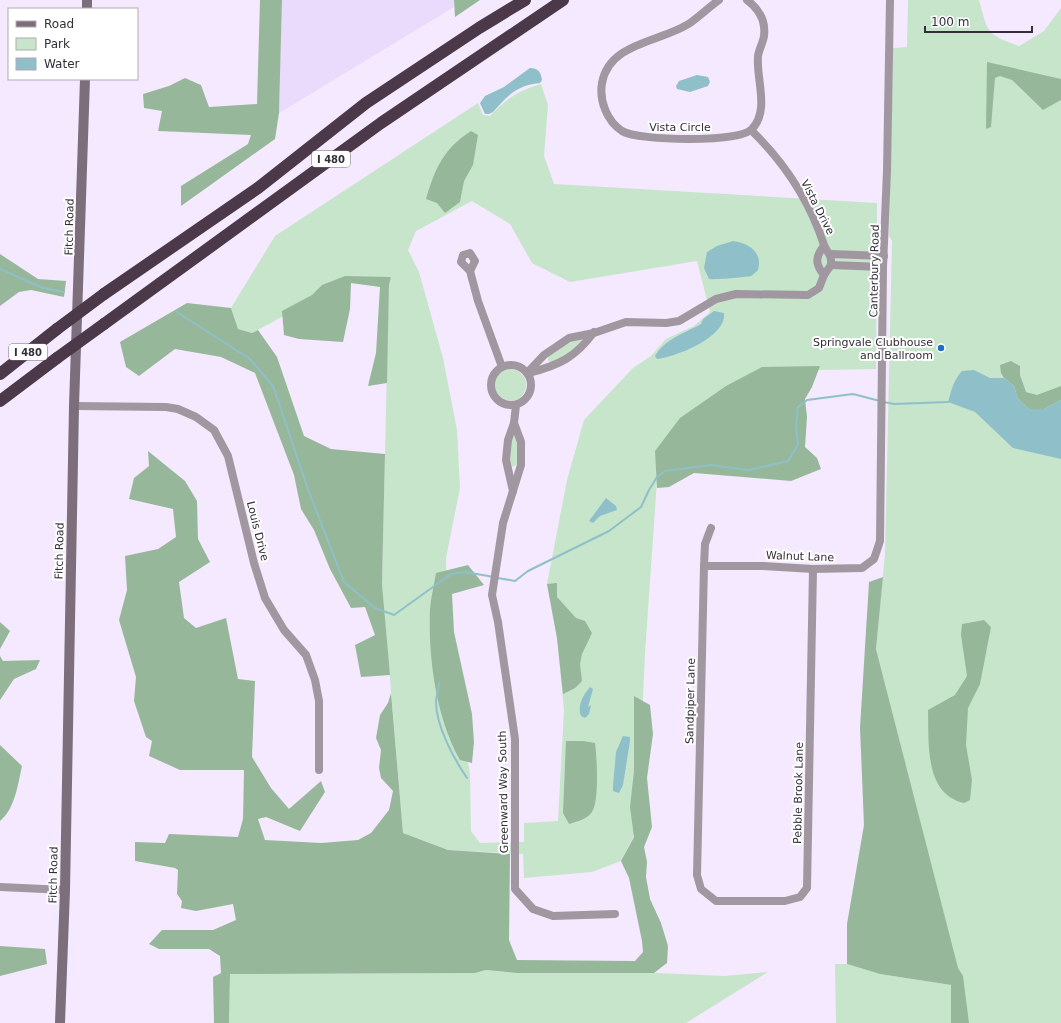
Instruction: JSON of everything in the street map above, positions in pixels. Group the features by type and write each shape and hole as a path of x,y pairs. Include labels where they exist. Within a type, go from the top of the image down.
{"highway":[{"name":"I 480","path":"0,374 104,294 258,188 366,103 479,28 525,0"},
{"name":"I 480","path":"0,401 381,123 563,0"}],"street":[{"name":"Vista Circle","path":"718,0 690,23 620,55 608,66 602,83 602,100 604,110 622,131 642,138 716,138 737,136 752,130"},
{"path":"747,0 756,6 763,17 764,35 759,53 757,69 762,102 760,117 752,130"},
{"name":"Canterbury Road","path":"880,542 883,413 883,267 888,163 890,0"},
{"name":"Fitch Road","path":"60,1023 74,406 85,80"},
{"name":"Vista Drive","path":"752,130 770,148 785,168 815,221 824,240 824,246 830,254"},
{"path":"824,246 818,254 816,260 824,275"},
{"path":"527,373 544,355 569,338 626,322 666,323 679,321 716,299 736,294 808,295 819,288 824,275 832,265 830,254 884,256"},
{"path":"832,265 883,267"},
{"path":"470,271 480,307 502,367"},
{"path":"527,373 551,367 568,359 583,348 594,332"},
{"path":"516,365 527,373 531,386 527,398 516,405 502,404 492,396 490,382 496,370 502,367 516,365"},
{"name":"Greenward Way South","path":"513,492 506,460 508,440 514,423 516,405"},
{"name":"Louis Drive","path":"74,406 166,407 178,409 196,417 214,430 228,456 265,598 284,630 306,655 315,680 319,701 320,770"},
{"name":"Greenward Way South","path":"514,423 521,442 521,465 503,523 492,595 498,622 515,739 515,889 533,909 553,916 615,914"},
{"name":"Sandpiper Lane","path":"697,875 704,566 705,544 711,528"},
{"name":"Walnut Lane","path":"704,566 763,566 813,569 862,568 874,559 880,542"},
{"name":"Pebble Brook Lane","path":"697,875 701,889 716,901 785,901 800,897 807,888 813,569"},
{"path":"0,887 64,890"}],"shaded area":[{"path":"260,0 282,0 279,113 275,139 181,206 181,186 248,144 251,135 158,131 162,111 144,108 143,94 169,86 185,78 201,85 209,107 257,104"},
{"path":"282,0 454,0 454,7 279,113"},
{"path":"454,0 480,0 455,17"},
{"path":"987,62 1061,79 1061,100 1043,110 1012,80 1000,76 995,78 991,127 986,129"},
{"path":"471,131 478,135 473,165 464,181 460,202 445,213 437,203 426,199 429,188 441,160 453,145"},
{"path":"0,254 38,279 66,281 64,297 31,290 19,292 0,306"},
{"path":"345,276 391,277 389,285 387,383 368,386 376,353 380,287 351,283 350,309 343,342 299,339 284,335 282,311 312,295 322,285"},
{"path":"187,303 231,308 238,329 252,333 258,330 277,357 304,436 331,449 385,454 382,584 390,675 361,677 355,645 375,635 365,607 351,608 330,569 314,530 301,509 294,475 255,373 221,357 175,349 139,376 126,367 120,342"},
{"path":"1011,361 1020,366 1020,375 1026,392 1037,395 1061,386 1061,400 1044,409 1029,409 1018,399 1014,386 1004,378 1001,373 1000,365"},
{"path":"820,366 812,387 805,399 807,417 805,447 817,458 821,469 791,481 694,473 669,487 657,488 655,451 680,418 726,386 762,367"},
{"path":"148,451 185,481 197,501 198,539 210,562 179,582 184,618 196,628 226,618 238,679 255,681 252,757 271,788 289,809 321,781 325,792 300,831 266,817 258,819 265,840 321,843 358,840 371,833 389,810 393,791 381,778 379,768 381,750 376,738 380,715 388,703 391,693 403,833 448,850 510,854 509,940 517,960 635,961 643,952 642,941 629,878 621,861 634,837 630,807 634,771 634,696 650,705 653,734 647,778 652,827 644,847 647,862 646,877 650,899 661,923 668,946 667,963 654,973 517,973 486,970 475,973 230,974 229,1023 214,1023 213,977 221,973 220,956 209,949 159,949 149,944 162,930 213,930 236,920 233,904 196,911 181,908 182,901 177,894 178,870 175,868 135,861 135,842 165,843 169,834 238,837 243,819 244,770 180,770 149,756 152,741 146,737 134,701 136,677 119,620 127,590 125,556 158,549 176,537 173,509 129,499 134,478 149,466"},
{"path":"468,565 484,585 452,594 454,632 472,714 474,742 472,763 460,760 445,725 435,687 430,647 430,604 436,573"},
{"path":"883,577 876,649 958,968 963,976 969,1023 951,1023 951,985 880,974 847,964 847,924 864,825 860,728 869,582"},
{"path":"557,583 557,597 576,618 585,621 592,633 582,654 580,664 582,681 575,688 563,694 557,638 547,584"},
{"path":"984,620 991,627 980,684 968,708 966,745 972,780 970,800 964,803 951,798 942,789 935,778 929,752 928,710 955,695 967,676 961,635 962,624"},
{"path":"0,622 10,631 0,649"},
{"path":"0,656 3,661 40,660 36,669 14,679 0,700"},
{"path":"566,741 595,743 597,767 597,787 593,810 586,818 569,824 563,813"},
{"path":"0,745 22,766 12,803 5,816 0,821"},
{"path":"0,946 45,949 47,964 0,976"}],"green space":[{"path":"908,0 979,0 984,19 990,31 994,35 1019,46 1044,31 1061,8 1061,1023 959,1023 959,975 876,649 885,554 892,241 889,236 893,48 907,47"},
{"path":"541,84 548,105 544,156 554,184 877,203 876,369 768,371 659,452 645,653 637,830 621,861 592,872 524,878 523,854 448,850 403,833 382,584 389,281 350,280 252,333 238,329 231,308 275,236 478,103 483,115 490,116 513,96","holes":["472,201 510,224 532,263 570,282 697,261 710,312 694,326 666,339 651,356 633,368 584,420 567,480 547,584 557,638 564,710 558,821 524,823 524,842 480,843 471,831 470,774 456,693 447,617 446,558 460,488 457,430 443,358 419,272 408,250 416,231"]},
{"path":"581,337 585,339 567,356 550,362 548,360 548,355 568,342"},
{"path":"507,369 513,369 522,373 526,385 522,397 513,401 507,401 498,397 494,388 494,382 498,373"},
{"path":"512,432 517,434 518,464 512,467 509,465"},
{"path":"835,964 847,964 880,974 951,985 951,1023 836,1023"},
{"path":"486,970 517,973 636,972 725,976 768,972 686,1023 229,1023 230,974 475,973"}],"water":[{"path":"530,68 537,70 540,73 542,80 540,83 524,86 509,96 493,112 485,114 480,103 485,96 504,87"},
{"path":"697,75 708,77 710,82 708,86 690,92 677,89 676,86 679,81"},
{"path":"733,241 744,244 757,254 759,264 758,270 751,276 709,279 704,268 707,252 717,246"},
{"path":"714,311 724,313 723,322 709,338 687,350 657,359 655,356 664,345 701,324 703,319"},
{"path":"974,370 990,378 1004,378 1014,386 1018,399 1029,409 1044,409 1061,400 1061,459 1013,448 975,412 948,402 953,385 962,371"},
{"path":"606,498 616,506 617,510 600,516 593,523 589,521"},
{"path":"590,687 593,689 588,707 591,705 589,714 585,718 581,716 580,705 583,697"},
{"path":"623,736 630,737 630,741 623,785 619,793 613,791 613,786 616,752"}],"waterway":[{"path":"0,269 43,288 64,292"},
{"path":"177,312 250,359 273,386 309,492 344,582 375,608 394,615 451,574 465,572 494,577"},
{"path":"498,578 515,581 528,571 609,531 641,507 657,477 665,471 711,465 749,470 788,461 798,445 796,427 798,407 807,400 853,394 880,401"},
{"path":"884,402 894,404 948,402"},
{"path":"439,683 436,702 442,732 451,752 467,778"}],"place":[{"name":"Springvale Clubhouse and Ballroom","path":"941,348"}]}
